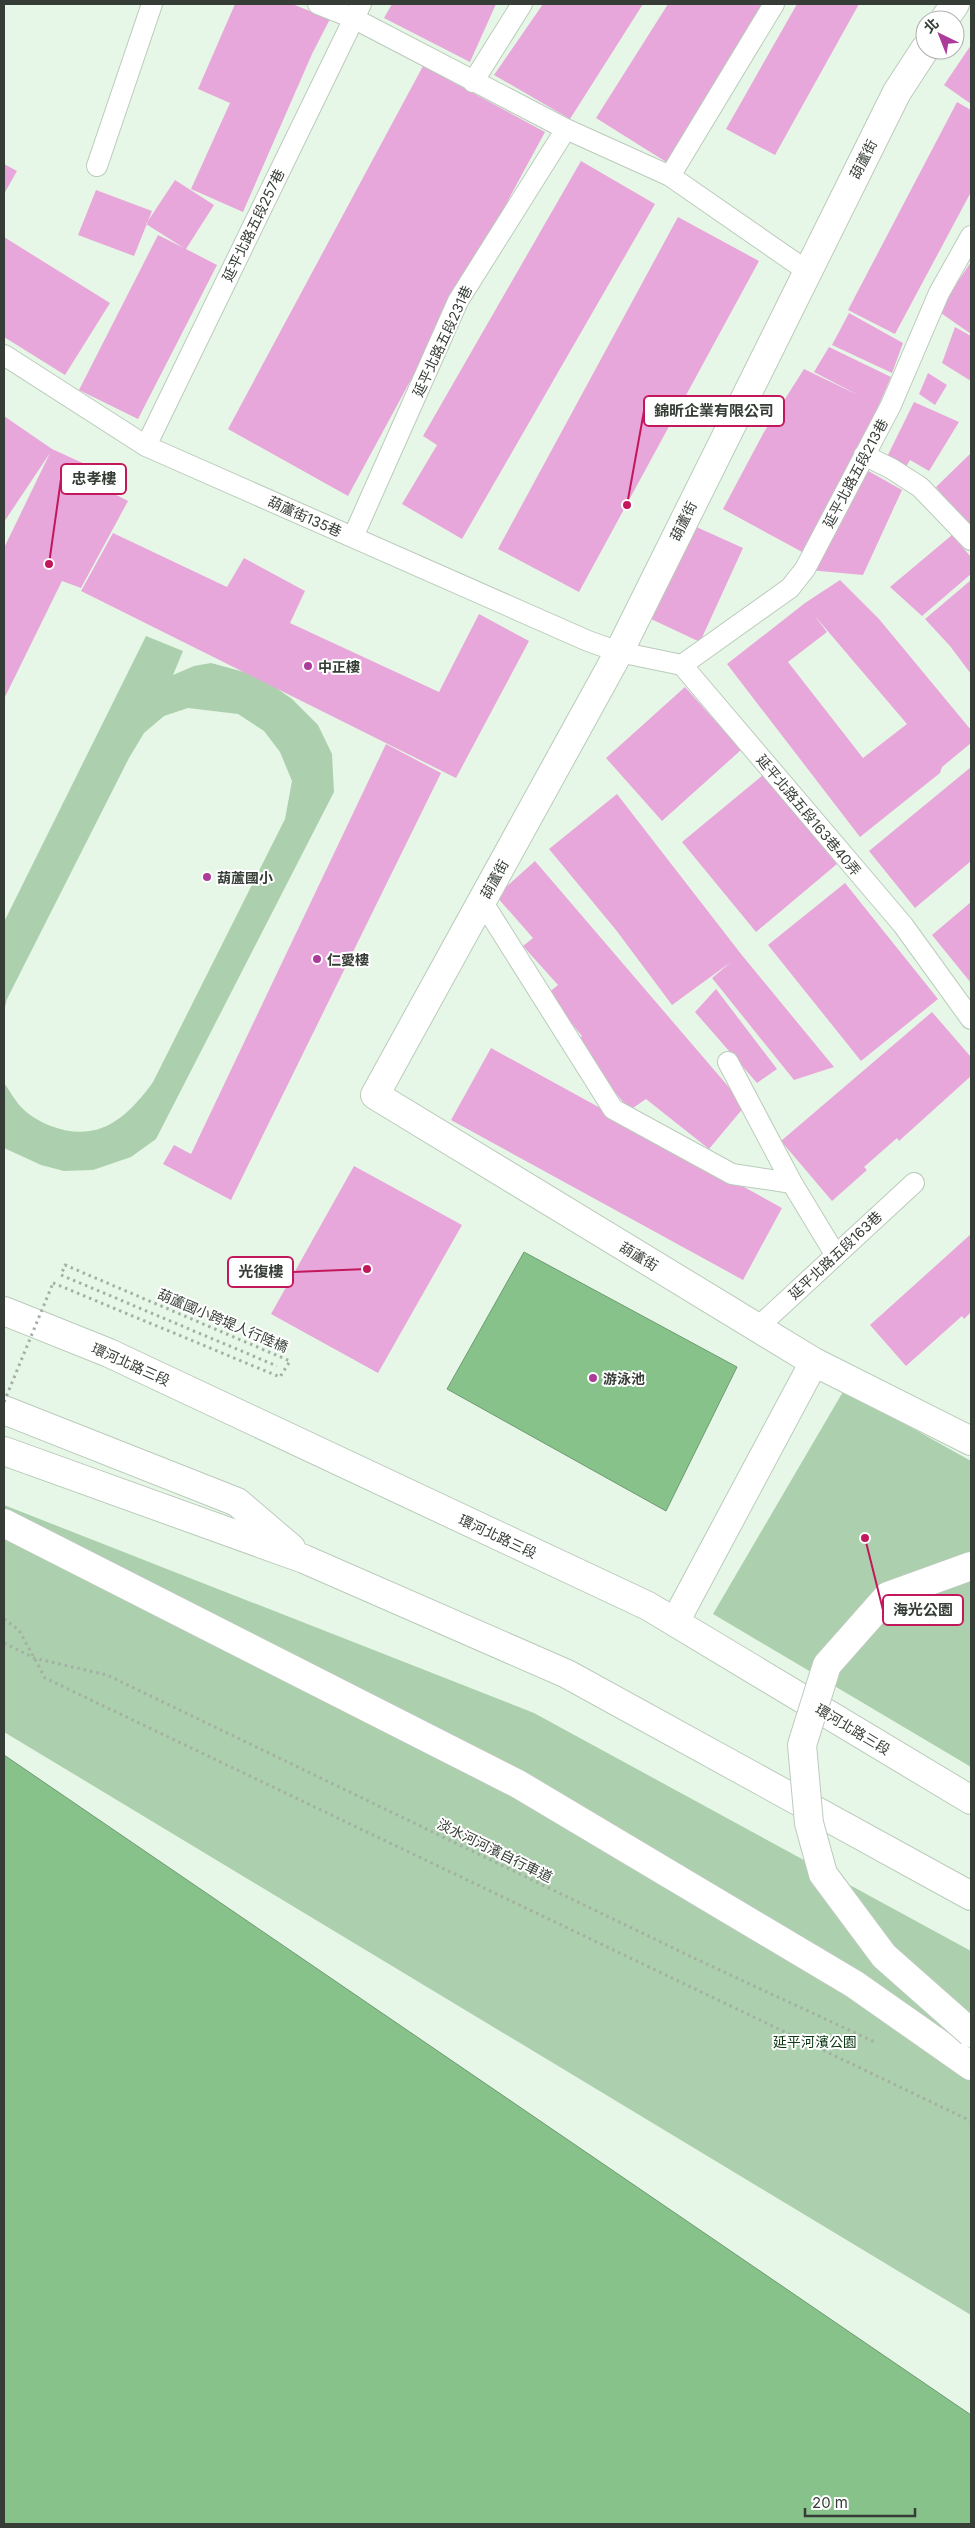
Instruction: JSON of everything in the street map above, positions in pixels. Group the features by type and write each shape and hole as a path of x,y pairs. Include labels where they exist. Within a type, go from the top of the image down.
{"main road":[{"name":"葫蘆街","path":"918,60 897,92 619,652 375,1095 814,1362 971,1441"},
{"name":"環河北路三段","path":"4,1311 109,1352 648,1606 971,1800"},
{"path":"675,1622 814,1362"},
{"path":"4,1410 237,1502 304,1559"},
{"path":"4,1451 304,1559 567,1674 971,1896"},
{"path":"4,1523 518,1784 854,1984 971,2066"},
{"path":"971,1566 888,1596 827,1665 802,1745 809,1823 823,1874 884,1956 971,2033"}],"lane":[{"path":"98,166 152,4"},
{"path":"318,4 357,11 474,82 566,129 670,176 807,271"},
{"path":"474,82 522,4"},
{"path":"670,176 774,4"},
{"name":"延平北路五段257巷","path":"146,446 357,11"},
{"name":"延平北路五段231巷","path":"353,537 458,302 566,129"},
{"name":"延平北路五段213巷","path":"682,665 790,588 805,569 891,405 939,293 971,236"},
{"name":"葫蘆街135巷","path":"4,355 146,446 588,642 619,652"},
{"path":"864,455 892,469 920,487 971,540"},
{"path":"619,652 682,665"},
{"name":"延平北路五段163巷40弄","path":"682,665 903,925 971,1019"},
{"path":"482,900 613,1109 732,1174 792,1183"},
{"path":"728,1062 792,1183 835,1254"},
{"name":"延平北路五段163巷","path":"757,1328 914,1182"}],"path":[{"name":"葫蘆國小跨堤人行陸橋","path":"4,1402 53,1283 280,1377 290,1361 65,1265 62,1275 277,1366"},
{"path":"4,1619 19,1630 45,1678 971,2121"},
{"name":"淡水河河濱自行車道","path":"4,1643 34,1658 107,1675 696,1959 878,2044"}],"green space":[{"path":"146,636 183,651 173,675 194,666 211,663 259,676 292,699 318,725 332,754 334,792 156,1139 131,1157 93,1170 64,1171 41,1165 4,1148 4,1083 28,1114 51,1126 68,1131 83,1132 97,1129 110,1124 133,1107 153,1082 285,819 292,781 280,752 264,731 238,714 188,708 164,716 144,733 129,758 7,999 4,1011 4,922"},
{"path":"844,1390 971,1461 971,1767 713,1614"},
{"name":"延平河濱公園","path":"4,1505 534,1713 971,1951 971,2315 4,1732"}],"shaded area":[{"name":"游泳池","path":"524,1252 737,1367 666,1511 447,1389"},
{"path":"4,1755 971,2415 971,2524 4,2524"}],"building":[{"path":"235,4 292,4 330,19 312,54 243,212 191,189 230,103 198,89"},
{"path":"392,4 496,4 470,62 384,18"},
{"path":"543,4 643,4 570,119 494,75"},
{"path":"668,4 770,4 671,165 596,118"},
{"path":"797,4 859,4 775,155 726,129"},
{"path":"971,45 971,104 944,85 961,60 965,60 965,54"},
{"path":"423,66 545,132 348,496 228,429"},
{"path":"957,102 971,110 971,192 895,334 848,310"},
{"path":"581,161 655,204 462,539 402,504 437,445 423,436"},
{"path":"4,164 17,171 4,194"},
{"path":"175,180 214,205 186,249 217,265 138,419 79,390 158,235 184,248 146,224"},
{"path":"96,190 152,211 134,256 78,235"},
{"path":"678,217 759,261 579,592 498,549"},
{"path":"4,237 110,303 65,375 4,337"},
{"path":"971,262 971,334 938,311"},
{"path":"849,313 903,343 892,373 832,345"},
{"path":"955,327 971,336 971,381 942,363"},
{"path":"829,347 891,377 859,450 804,553 723,509 764,432 804,369 860,396 814,372"},
{"path":"928,373 947,385 935,405 919,394"},
{"path":"914,402 959,422 929,471 910,460 904,470 886,459"},
{"path":"4,416 52,449 109,475 105,489 128,501 81,588 62,581 4,699 4,548 50,453 4,522"},
{"path":"971,453 971,532 936,487"},
{"path":"863,468 902,490 863,575 809,570"},
{"path":"692,525 743,548 700,642 649,618"},
{"name":"中正樓","path":"113,533 227,587 244,558 305,591 290,623 439,692 479,614 529,641 456,778 81,591"},
{"path":"952,535 971,557 971,574 922,616 890,587"},
{"path":"840,580 879,619 971,730 971,743 942,767 940,773 860,837 727,664 805,603","holes":["814,615 907,724 863,758 788,662 827,632"]},
{"path":"971,580 971,674 950,646 925,619"},
{"path":"685,687 741,750 662,821 606,758"},
{"name":"仁愛樓","path":"386,744 441,773 231,1200 163,1164 174,1145 191,1154"},
{"path":"971,767 971,861 915,908 869,851"},
{"path":"763,775 837,864 756,932 682,842"},
{"path":"617,794 741,954 834,1067 794,1080 712,978 731,962 672,1005 616,930 549,849"},
{"path":"535,861 745,1106 709,1149 646,1099 630,1110 574,1044 582,1036 547,994 558,985 523,946 533,938 496,896"},
{"path":"845,883 938,999 861,1061 768,945"},
{"path":"971,902 971,983 932,935"},
{"path":"716,989 777,1069 757,1083 695,1012"},
{"path":"932,1012 971,1057 971,1076 899,1141 897,1138 864,1167 867,1170 832,1201 781,1141"},
{"path":"491,1048 782,1208 743,1280 451,1120"},
{"path":"354,1166 462,1225 378,1373 271,1314"},
{"path":"971,1234 971,1312 964,1319 962,1316 906,1366 870,1325"}],"place":[{"name":"錦昕企業有限公司","path":"627,505"},
{"name":"忠孝樓","path":"49,564"},
{"name":"中正樓","path":"308,666"},
{"name":"葫蘆國小","path":"207,877"},
{"name":"仁愛樓","path":"317,959"},
{"name":"光復樓","path":"367,1269"},
{"name":"游泳池","path":"593,1378"},
{"name":"海光公園","path":"865,1538"}]}
